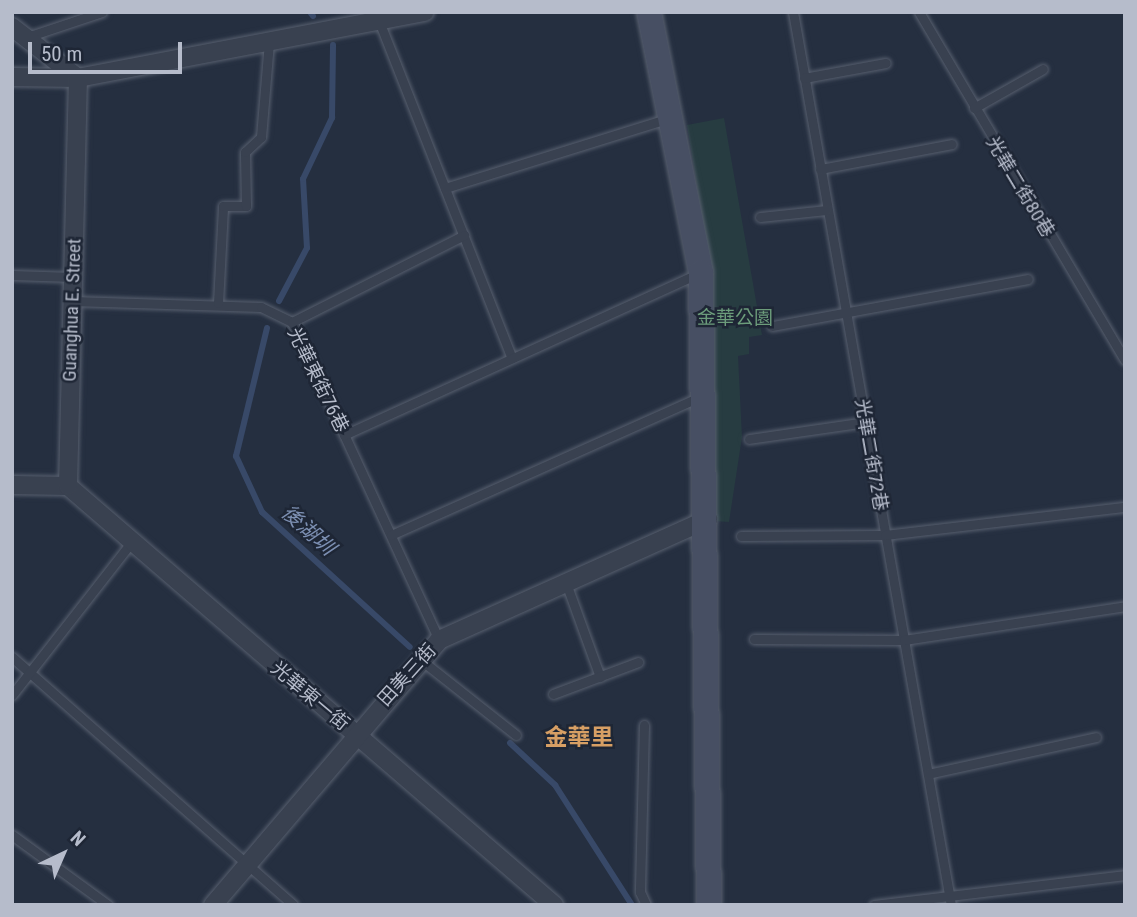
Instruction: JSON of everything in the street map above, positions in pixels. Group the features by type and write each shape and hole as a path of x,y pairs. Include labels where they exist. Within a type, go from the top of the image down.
{"street":[{"path":"12,77 78,78 425,12"},
{"path":"649,12 675,117 701,272 708,519 709,905"},
{"path":"18,32 78,78"},
{"name":"Guanghua E. Street","path":"68,486 78,78"},
{"path":"12,485 68,486"},
{"name":"光華東一街","path":"68,486 130,544 554,905"},
{"name":"田美三街","path":"213,905 354,734 439,640 708,519"}],"lane":[{"path":"18,32 102,12"},
{"name":"光華二街72巷","path":"793,12 950,901"},
{"name":"光華二街80巷","path":"919,12 1125,360"},
{"path":"379,21 512,358"},
{"path":"218,303 223,206 246,206 244,152 261,137 269,42"},
{"path":"804,78 886,63"},
{"path":"974,108 1043,69"},
{"path":"445,188 675,117"},
{"path":"820,169 953,144"},
{"path":"760,217 827,210"},
{"path":"292,322 464,235"},
{"path":"344,435 701,272"},
{"path":"12,275 73,277"},
{"path":"772,326 1028,279"},
{"name":"光華東街76巷","path":"72,301 218,303 261,307 292,322 439,640"},
{"path":"391,536 706,394"},
{"path":"749,439 865,422"},
{"path":"741,536 885,535 1125,507"},
{"path":"12,695 130,544"},
{"path":"566,583 600,677"},
{"path":"754,639 904,640 1125,606"},
{"path":"12,657 293,905"},
{"path":"419,659 516,735"},
{"path":"553,694 638,662"},
{"path":"645,725 640,892 646,905"},
{"path":"928,774 1096,737"},
{"path":"12,835 108,905"},
{"path":"874,905 950,901 1125,875"}],"green space":[{"name":"金華公園","path":"724,118 762,335 749,337 749,354 738,356 742,437 729,522 715,521 709,261 687,125"}],"waterway":[{"name":"後湖圳","path":"310,12 313,16"},
{"name":"後湖圳","path":"279,301 307,248 303,179 332,118 333,45"},
{"name":"後湖圳","path":"267,328 236,456 262,512 410,647"},
{"name":"後湖圳","path":"510,743 555,785 632,905"}],"district":[{"name":"金華里","path":"579,738"}]}
